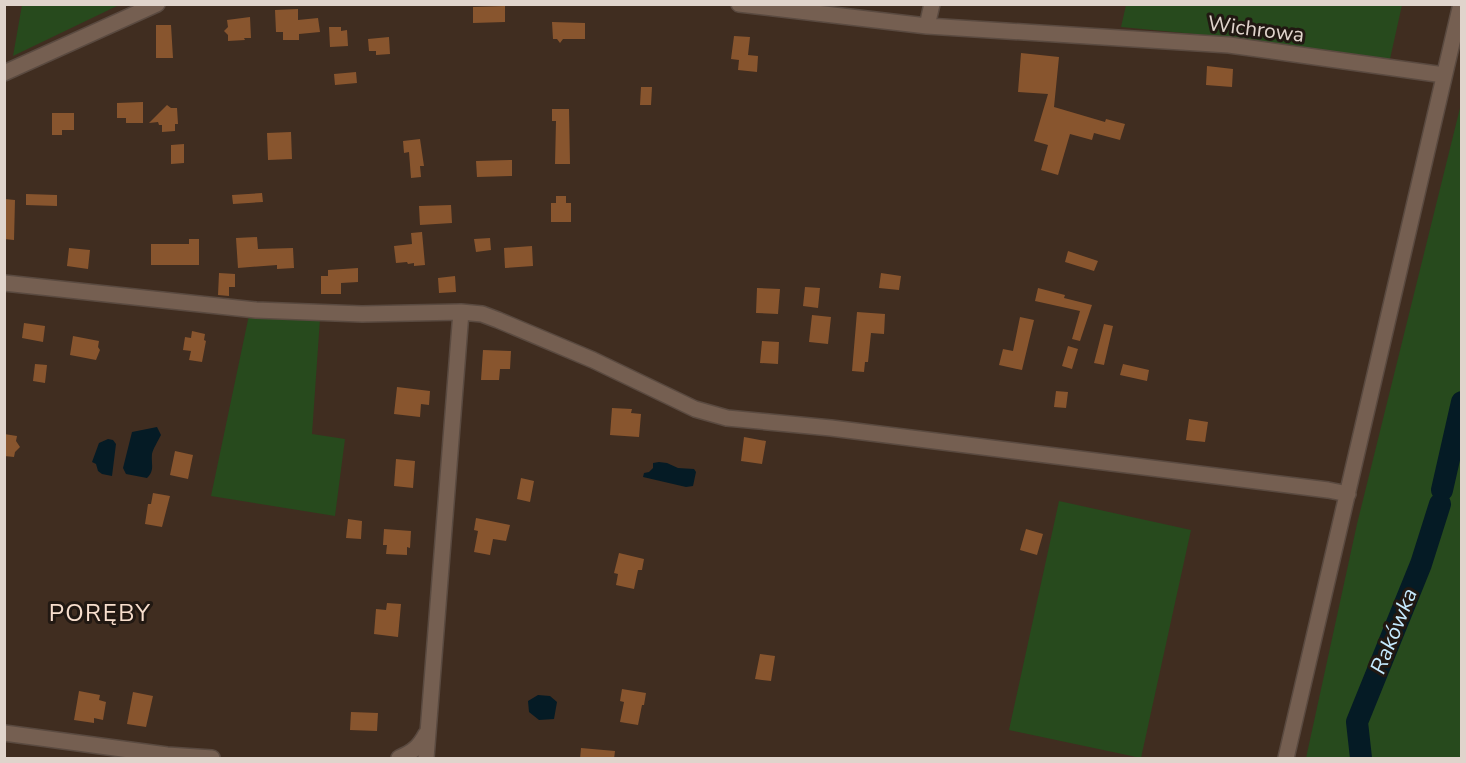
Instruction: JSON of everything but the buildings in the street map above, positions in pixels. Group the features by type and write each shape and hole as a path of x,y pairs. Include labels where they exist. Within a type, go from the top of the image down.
{"street":[{"path":"4,73 157,4"},
{"name":"Wichrowa","path":"739,4 927,26 1228,45 1444,75"},
{"path":"927,26 932,4"},
{"path":"1286,759 1461,4"},
{"path":"4,283 256,310 362,314 461,312 482,314 593,360 669,398 695,409 727,418 842,429 1348,494"},
{"path":"426,759 461,312"},
{"path":"399,759 420,747 429,730"},
{"path":"4,733 213,759"}],"green space":[{"path":"22,4 119,5 13,56"},
{"path":"1126,5 1402,5 1390,59 1237,38 1121,27"},
{"path":"1461,104 1461,758 1306,758 1357,524"},
{"path":"249,315 320,319 312,434 345,439 335,516 211,496"},
{"path":"1059,501 1191,530 1141,758 1009,730"}],"water":[{"path":"157,427 161,435 153,452 152,470 149,475 147,478 126,474 123,468 132,432"},
{"path":"108,439 113,440 116,444 112,476 102,474 92,462 99,443"},
{"path":"659,462 678,468 694,469 696,472 693,486 686,487 643,477 644,473 653,468 653,463"},
{"path":"538,695 550,696 557,702 554,719 539,720 529,712 528,701"}],"waterway":[{"name":"Rakówka","path":"1442,490 1462,402"},
{"name":"Rakówka","path":"1361,758 1357,722 1421,564 1440,504"}],"district":[{"name":"PORĘBY","path":"100,613"}]}
